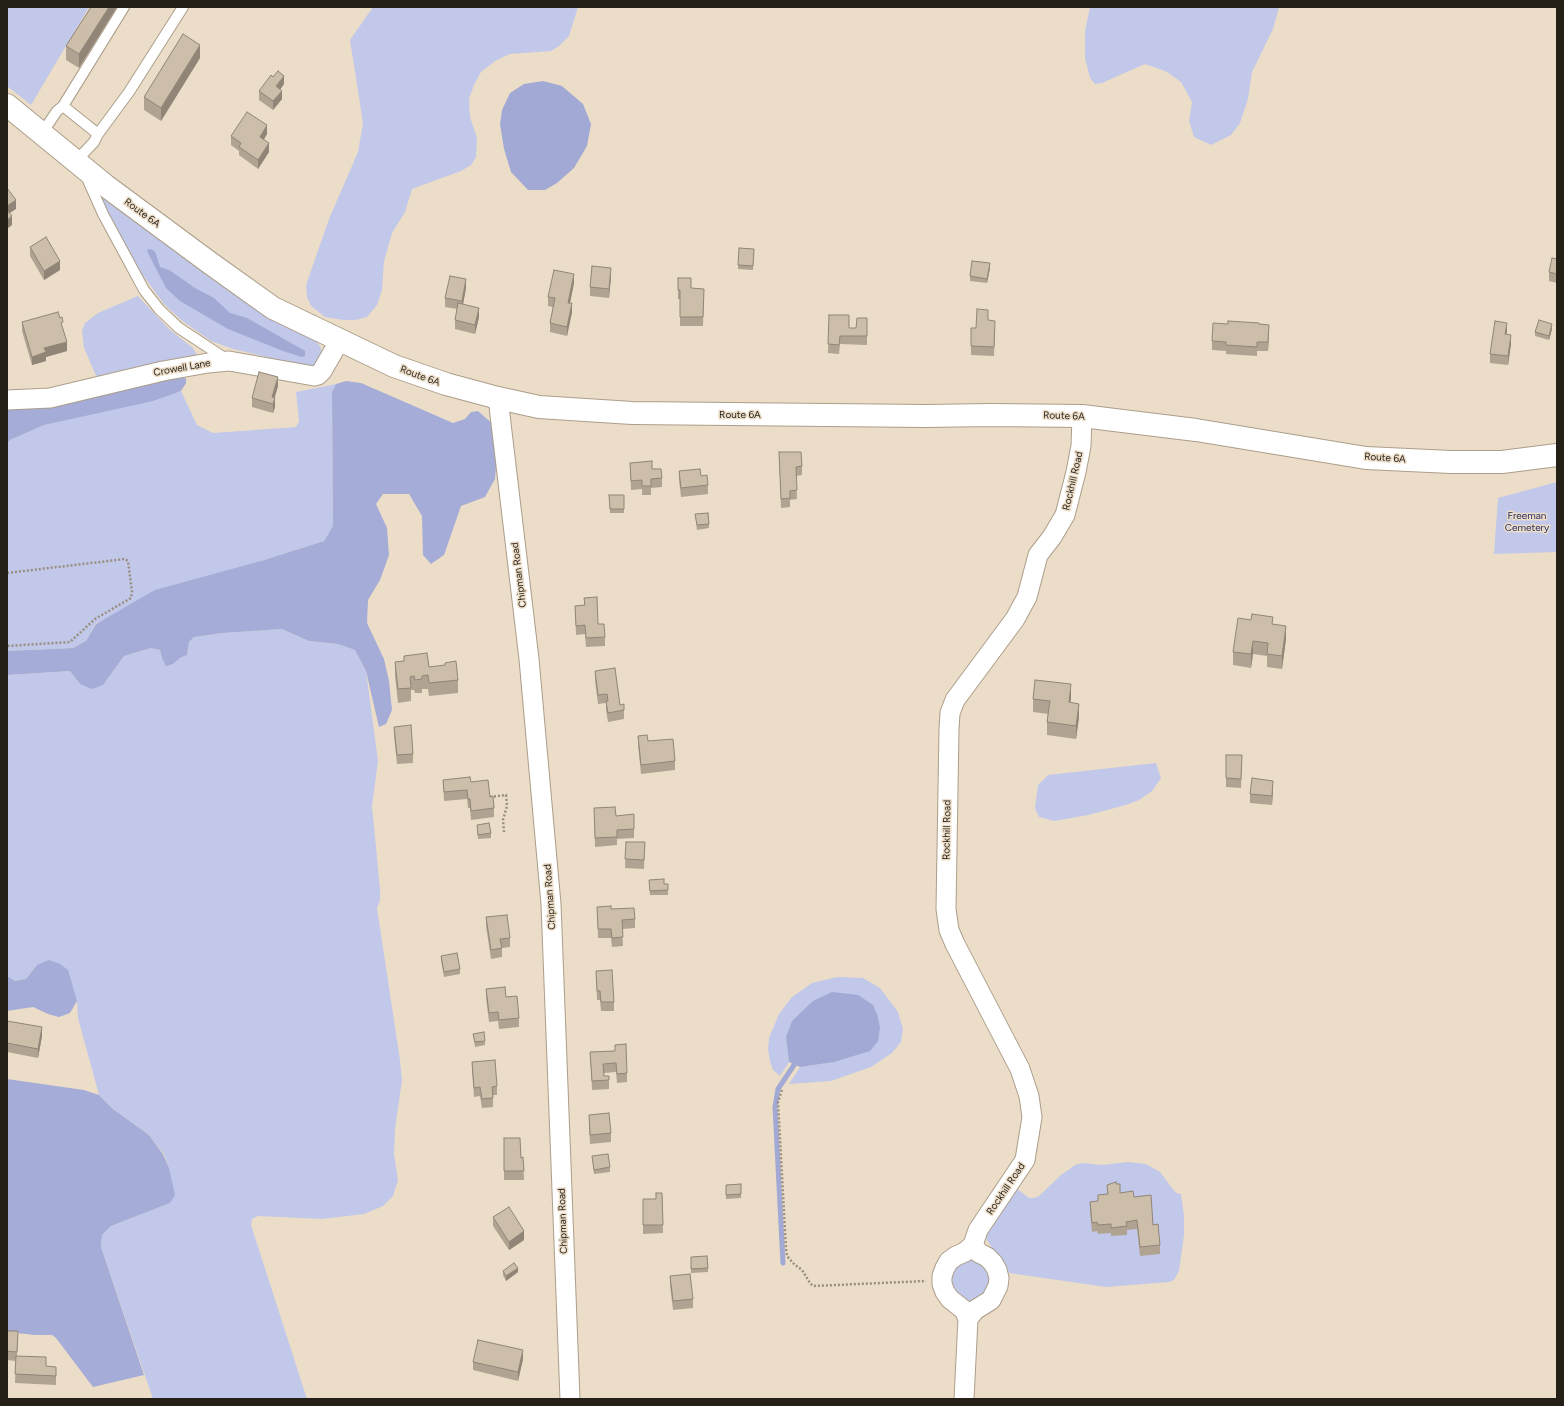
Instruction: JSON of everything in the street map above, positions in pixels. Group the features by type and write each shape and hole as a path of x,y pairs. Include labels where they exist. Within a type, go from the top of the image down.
{"main road":[{"name":"Route 6A","path":"7,105 118,195 273,308 394,366 446,384 498,398 539,407 632,413 921,416 991,414 1082,416 1196,430 1366,458 1451,462 1502,462 1557,455"}],"street":[{"name":"Crowell Lane","path":"7,400 50,398 163,371 208,363 229,362 314,376 318,375 322,371 340,340"},
{"name":"Chipman Road","path":"498,398 529,659 550,896 570,1399"},
{"name":"Rockhill Road","path":"973,1245 978,1230 1025,1160 1032,1117 1029,1096 1020,1069 949,930 946,909 950,713 955,700 1015,619 1026,597 1038,555 1052,537 1065,516 1076,472 1080,446 1082,416"},
{"path":"964,1399 968,1319 964,1310 950,1299 945,1292 942,1281 945,1268 949,1261 965,1252 973,1245 979,1253 987,1257 993,1263 999,1278 998,1286 991,1300 975,1310 968,1319"}],"lane":[{"path":"42,133 57,111 63,106 124,7"},
{"path":"183,7 129,92 98,134 79,164 103,214 144,290 159,309 179,328 229,362"},
{"path":"63,106 98,134"}],"path":[{"path":"7,573 125,559 128,561 132,592 131,598 95,619 70,642 7,646"},
{"path":"489,797 506,795 507,806 503,820 504,832"},
{"path":"782,1090 778,1102 787,1256 802,1270 813,1286 942,1281"}],"green space":[{"path":"7,7 89,7 31,105 7,86"},
{"path":"373,7 578,7 569,36 559,46 551,51 510,54 495,61 481,72 469,99 470,117 477,138 476,157 471,165 461,171 412,189 405,212 392,233 384,261 382,290 377,305 367,317 355,320 343,320 325,317 311,306 307,297 306,285 329,219 358,152 363,123 350,40"},
{"path":"1090,7 1279,7 1273,29 1252,72 1248,99 1240,123 1231,135 1211,145 1194,137 1189,121 1192,102 1181,82 1167,72 1154,67 1145,64 1102,83 1095,84 1090,78 1085,58 1085,31"},
{"path":"89,184 317,342 321,348 318,362 312,368 233,349 211,341 181,320 164,304 136,266"},
{"path":"138,296 169,329 193,348 197,355 98,380 84,348 82,331 85,323 98,313"},
{"path":"336,384 332,392 333,526 324,541 261,561 96,623 86,641 73,648 7,651 7,444 10,440 44,425 181,391 197,425 213,433 296,427 299,421 296,392"},
{"name":"Freeman Cemetery","path":"1557,482 1557,552 1494,554 1498,498"},
{"path":"282,629 309,641 338,644 355,650 366,671 378,761 372,806 380,889 380,900 377,908 402,1080 395,1129 394,1154 398,1180 393,1196 383,1206 364,1214 322,1219 258,1216 252,1219 251,1225 307,1399 153,1399 101,1247 102,1235 111,1226 170,1203 169,1168 164,1154 149,1135 113,1109 99,1095 78,1018 77,1001 37,965 26,979 15,981 7,976 7,675 70,671 80,684 103,685 124,656 151,648 160,650 162,658 173,664 180,658 187,655 189,642 194,637 222,633"},
{"path":"1156,763 1161,778 1152,791 1139,800 1126,805 1088,815 1054,821 1039,817 1035,808 1038,785 1048,775"},
{"path":"837,977 863,978 880,988 898,1012 903,1029 901,1042 892,1053 871,1067 831,1081 789,1084 800,1067 834,1062 786,1037 789,1062 780,1076 773,1070 768,1050 769,1038 779,1014 792,997 812,983"},
{"path":"1128,1162 1146,1164 1160,1172 1176,1193 1181,1194 1184,1215 1184,1235 1179,1271 1174,1280 1169,1282 1106,1287 1009,1273 1005,1263 995,1253 984,1235 1016,1188 1029,1198 1034,1198 1039,1196 1061,1175 1075,1165 1082,1163 1102,1165"},
{"path":"966,1259 973,1259 985,1265 991,1278 987,1292 976,1300 962,1300 951,1290 951,1271"}],"shaded area":[{"path":"543,81 562,86 583,104 591,124 587,146 574,168 557,183 545,190 528,190 511,172 504,149 500,124 502,110 510,93 524,84"},
{"path":"147,250 153,250 156,254 160,267 169,270 195,288 214,298 230,313 247,318 305,351 305,356 302,357 283,351 228,329 180,301 166,288 149,255"},
{"path":"183,376 186,379 186,383 181,391 153,401 44,425 10,440 7,444 7,408"},
{"path":"346,381 361,383 453,423 465,419 471,412 478,411 494,425 498,442 495,479 485,497 461,506 444,555 431,564 423,555 422,516 409,494 383,494 376,504 387,528 389,555 380,580 368,600 367,623 384,659 389,681 392,710 386,724 379,727 366,671 355,650 338,644 309,641 282,629 222,633 194,637 189,642 187,655 180,658 173,664 166,666 160,650 151,648 124,656 103,685 92,689 80,684 70,671 7,675 7,651 73,648 86,641 96,624 155,590 261,561 324,541 333,526 332,392 336,384"},
{"path":"49,960 60,964 68,970 77,1001 70,1013 59,1017 33,1007 7,1011 7,976 15,981 26,979 37,965"},
{"path":"832,992 858,995 873,1005 880,1027 878,1041 870,1051 834,1062 800,1067 789,1062 786,1037 792,1021 813,1001"},
{"path":"7,1079 84,1090 99,1095 113,1109 149,1135 163,1154 169,1168 175,1195 170,1203 111,1226 102,1235 101,1247 144,1375 93,1387 56,1338 52,1335 7,1332"}],"building":[{"path":"91,7 109,7 79,54 66,46"},
{"path":"183,34 200,45 161,108 144,97"},
{"path":"278,71 284,76 276,86 282,91 273,101 259,91 271,75 273,77"},
{"path":"247,112 267,125 260,137 269,143 258,160 239,147 241,143 231,136"},
{"path":"7,188 16,200 7,206"},
{"path":"7,210 12,216 7,220"},
{"path":"46,237 60,261 44,271 30,247"},
{"path":"739,248 754,249 753,266 738,265"},
{"path":"1552,258 1557,259 1557,274 1549,272"},
{"path":"972,261 990,263 987,279 970,276"},
{"path":"592,266 611,268 609,289 590,287"},
{"path":"554,270 574,274 568,303 572,303 567,327 550,323 555,298 548,297"},
{"path":"450,276 466,279 462,301 445,298"},
{"path":"678,278 691,278 691,288 704,289 703,317 680,317 680,290 678,290"},
{"path":"458,303 479,308 475,325 455,320"},
{"path":"977,309 988,310 988,320 995,321 994,347 971,346 971,328 976,328"},
{"path":"58,312 60,318 62,317 63,322 61,323 67,342 44,348 46,352 32,357 22,322"},
{"path":"829,315 849,315 849,328 856,328 857,318 867,318 867,336 840,336 839,345 828,344"},
{"path":"1539,320 1552,324 1549,336 1535,332"},
{"path":"1228,321 1269,325 1268,342 1257,342 1257,347 1226,345 1226,342 1212,341 1213,323 1228,324"},
{"path":"1495,321 1507,323 1505,334 1511,335 1508,356 1490,354"},
{"path":"259,372 278,377 272,397 275,398 273,404 252,398"},
{"path":"779,452 801,452 802,466 796,467 797,490 790,491 790,498 781,499"},
{"path":"652,461 652,469 661,469 662,478 651,479 651,486 642,486 642,480 631,481 630,463"},
{"path":"700,469 701,476 707,475 708,485 681,488 679,471"},
{"path":"609,495 624,495 624,509 610,509"},
{"path":"708,513 709,524 697,525 695,514"},
{"path":"597,597 598,624 604,624 605,637 586,638 585,625 576,626 575,606 585,605 584,598"},
{"path":"1252,614 1273,617 1272,624 1286,626 1282,656 1267,654 1268,643 1253,641 1251,654 1233,652 1238,618 1251,620"},
{"path":"427,653 429,667 445,665 445,663 456,661 458,680 429,683 428,675 422,676 422,679 415,680 414,676 410,677 411,688 398,689 395,662 404,661 404,656"},
{"path":"615,668 620,705 624,704 624,710 608,713 606,701 608,701 607,694 598,695 595,671"},
{"path":"1035,680 1071,684 1069,702 1079,704 1076,726 1047,722 1050,701 1033,699"},
{"path":"411,725 413,754 397,755 394,727"},
{"path":"647,735 648,741 673,739 675,761 641,765 638,736"},
{"path":"1226,755 1242,755 1241,779 1226,778"},
{"path":"470,777 471,782 488,780 490,797 493,796 494,808 471,811 470,799 468,799 467,790 444,792 443,780"},
{"path":"1252,778 1273,781 1272,796 1250,794"},
{"path":"615,807 616,816 634,814 634,829 617,830 617,837 595,838 594,808"},
{"path":"489,823 491,833 478,835 477,825"},
{"path":"626,842 645,842 644,860 625,859"},
{"path":"664,879 664,884 668,884 668,890 650,891 649,880"},
{"path":"611,906 611,909 634,908 635,919 622,920 623,937 612,938 611,929 598,929 597,907"},
{"path":"507,915 510,938 500,939 502,948 491,950 486,917"},
{"path":"457,953 460,969 444,972 441,956"},
{"path":"612,970 614,1002 601,1002 600,991 597,991 596,971"},
{"path":"505,987 506,997 517,996 519,1018 499,1020 498,1012 489,1013 486,989"},
{"path":"7,1021 42,1027 38,1049 7,1043"},
{"path":"484,1032 485,1041 475,1042 473,1034"},
{"path":"626,1044 627,1073 617,1074 616,1063 603,1064 604,1076 609,1076 609,1080 592,1081 590,1052 615,1051 615,1045"},
{"path":"495,1060 497,1086 492,1087 493,1098 482,1099 480,1087 474,1088 472,1062"},
{"path":"609,1113 611,1133 590,1135 589,1115"},
{"path":"504,1138 520,1138 521,1158 523,1157 524,1171 504,1171"},
{"path":"608,1154 610,1167 594,1170 592,1156"},
{"path":"1116,1182 1116,1184 1120,1184 1120,1193 1133,1191 1134,1197 1151,1195 1153,1225 1158,1224 1160,1245 1140,1247 1137,1220 1126,1222 1127,1226 1111,1228 1111,1224 1098,1225 1097,1222 1092,1223 1090,1202 1098,1201 1098,1195 1108,1194 1107,1185"},
{"path":"741,1184 741,1194 726,1195 726,1185"},
{"path":"656,1193 662,1193 663,1225 643,1225 643,1199 656,1199"},
{"path":"509,1207 524,1231 509,1242 493,1217"},
{"path":"707,1256 708,1268 691,1269 691,1257"},
{"path":"514,1263 518,1268 506,1276 503,1271"},
{"path":"690,1274 693,1299 673,1301 670,1276"},
{"path":"7,1331 18,1331 17,1352 7,1351"},
{"path":"478,1340 523,1350 518,1372 473,1362"},
{"path":"16,1356 46,1357 46,1366 56,1367 56,1376 15,1374"}],"waterway":[{"path":"783,1263 775,1107 778,1089 794,1065"}]}
